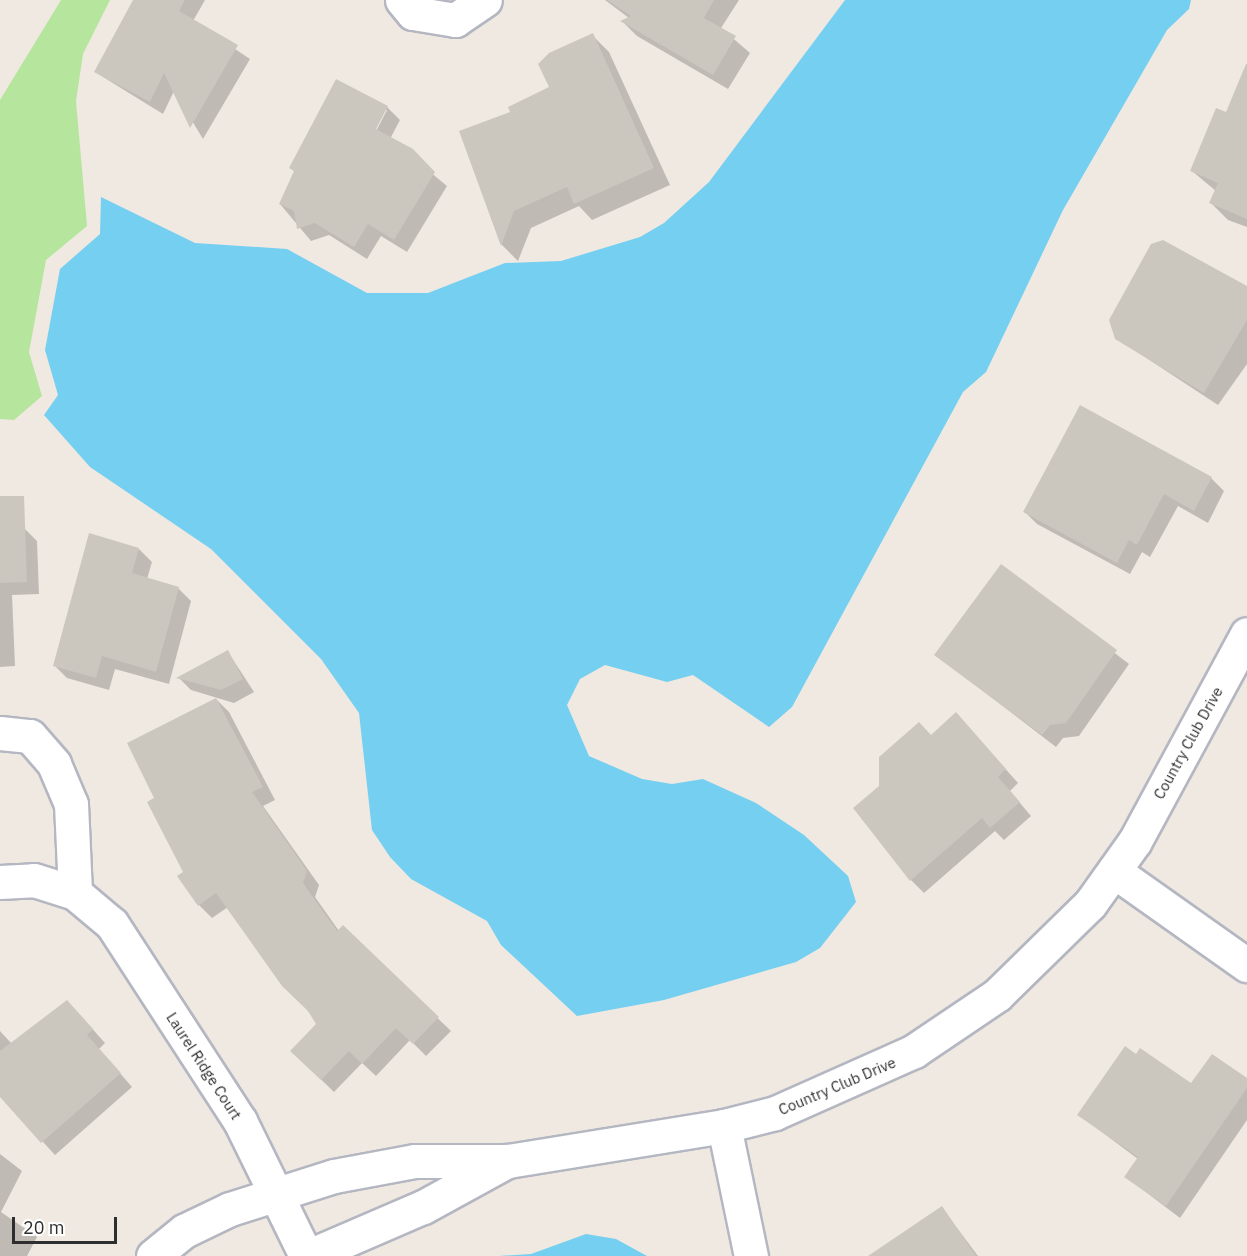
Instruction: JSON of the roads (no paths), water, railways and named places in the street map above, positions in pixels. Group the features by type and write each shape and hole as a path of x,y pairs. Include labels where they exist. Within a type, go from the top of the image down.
{"street":[{"path":"402,0 413,13 455,20 485,0"},
{"name":"Country Club Drive","path":"153,1256 184,1231 278,1191 415,1161 508,1161 724,1126 775,1113 870,1074 957,1024 1049,948 1114,872 1247,634"},
{"path":"0,733 30,736 54,764 71,804 75,893"},
{"path":"1114,872 1247,965"},
{"name":"Laurel Ridge Court","path":"0,882 34,880 75,893 112,924 240,1121 278,1191 308,1256"},
{"path":"724,1126 752,1256"},
{"name":"Country Club Drive","path":"308,1256 423,1207 508,1161"}],"water":[{"path":"845,0 1191,0 1189,9 1167,30 1063,210 986,372 963,392 792,707 769,727 693,675 667,682 605,665 580,679 567,705 589,756 642,779 672,784 703,779 756,803 804,835 848,876 856,902 820,948 796,962 664,1000 577,1016 501,945 487,921 411,879 390,857 372,830 359,713 321,659 211,549 90,467 44,415 58,395 45,350 60,269 100,234 101,197 195,243 287,249 367,293 428,293 505,263 561,261 640,237 664,223 709,182"},
{"path":"586,1234 616,1239 647,1256 499,1256 531,1254"}]}
